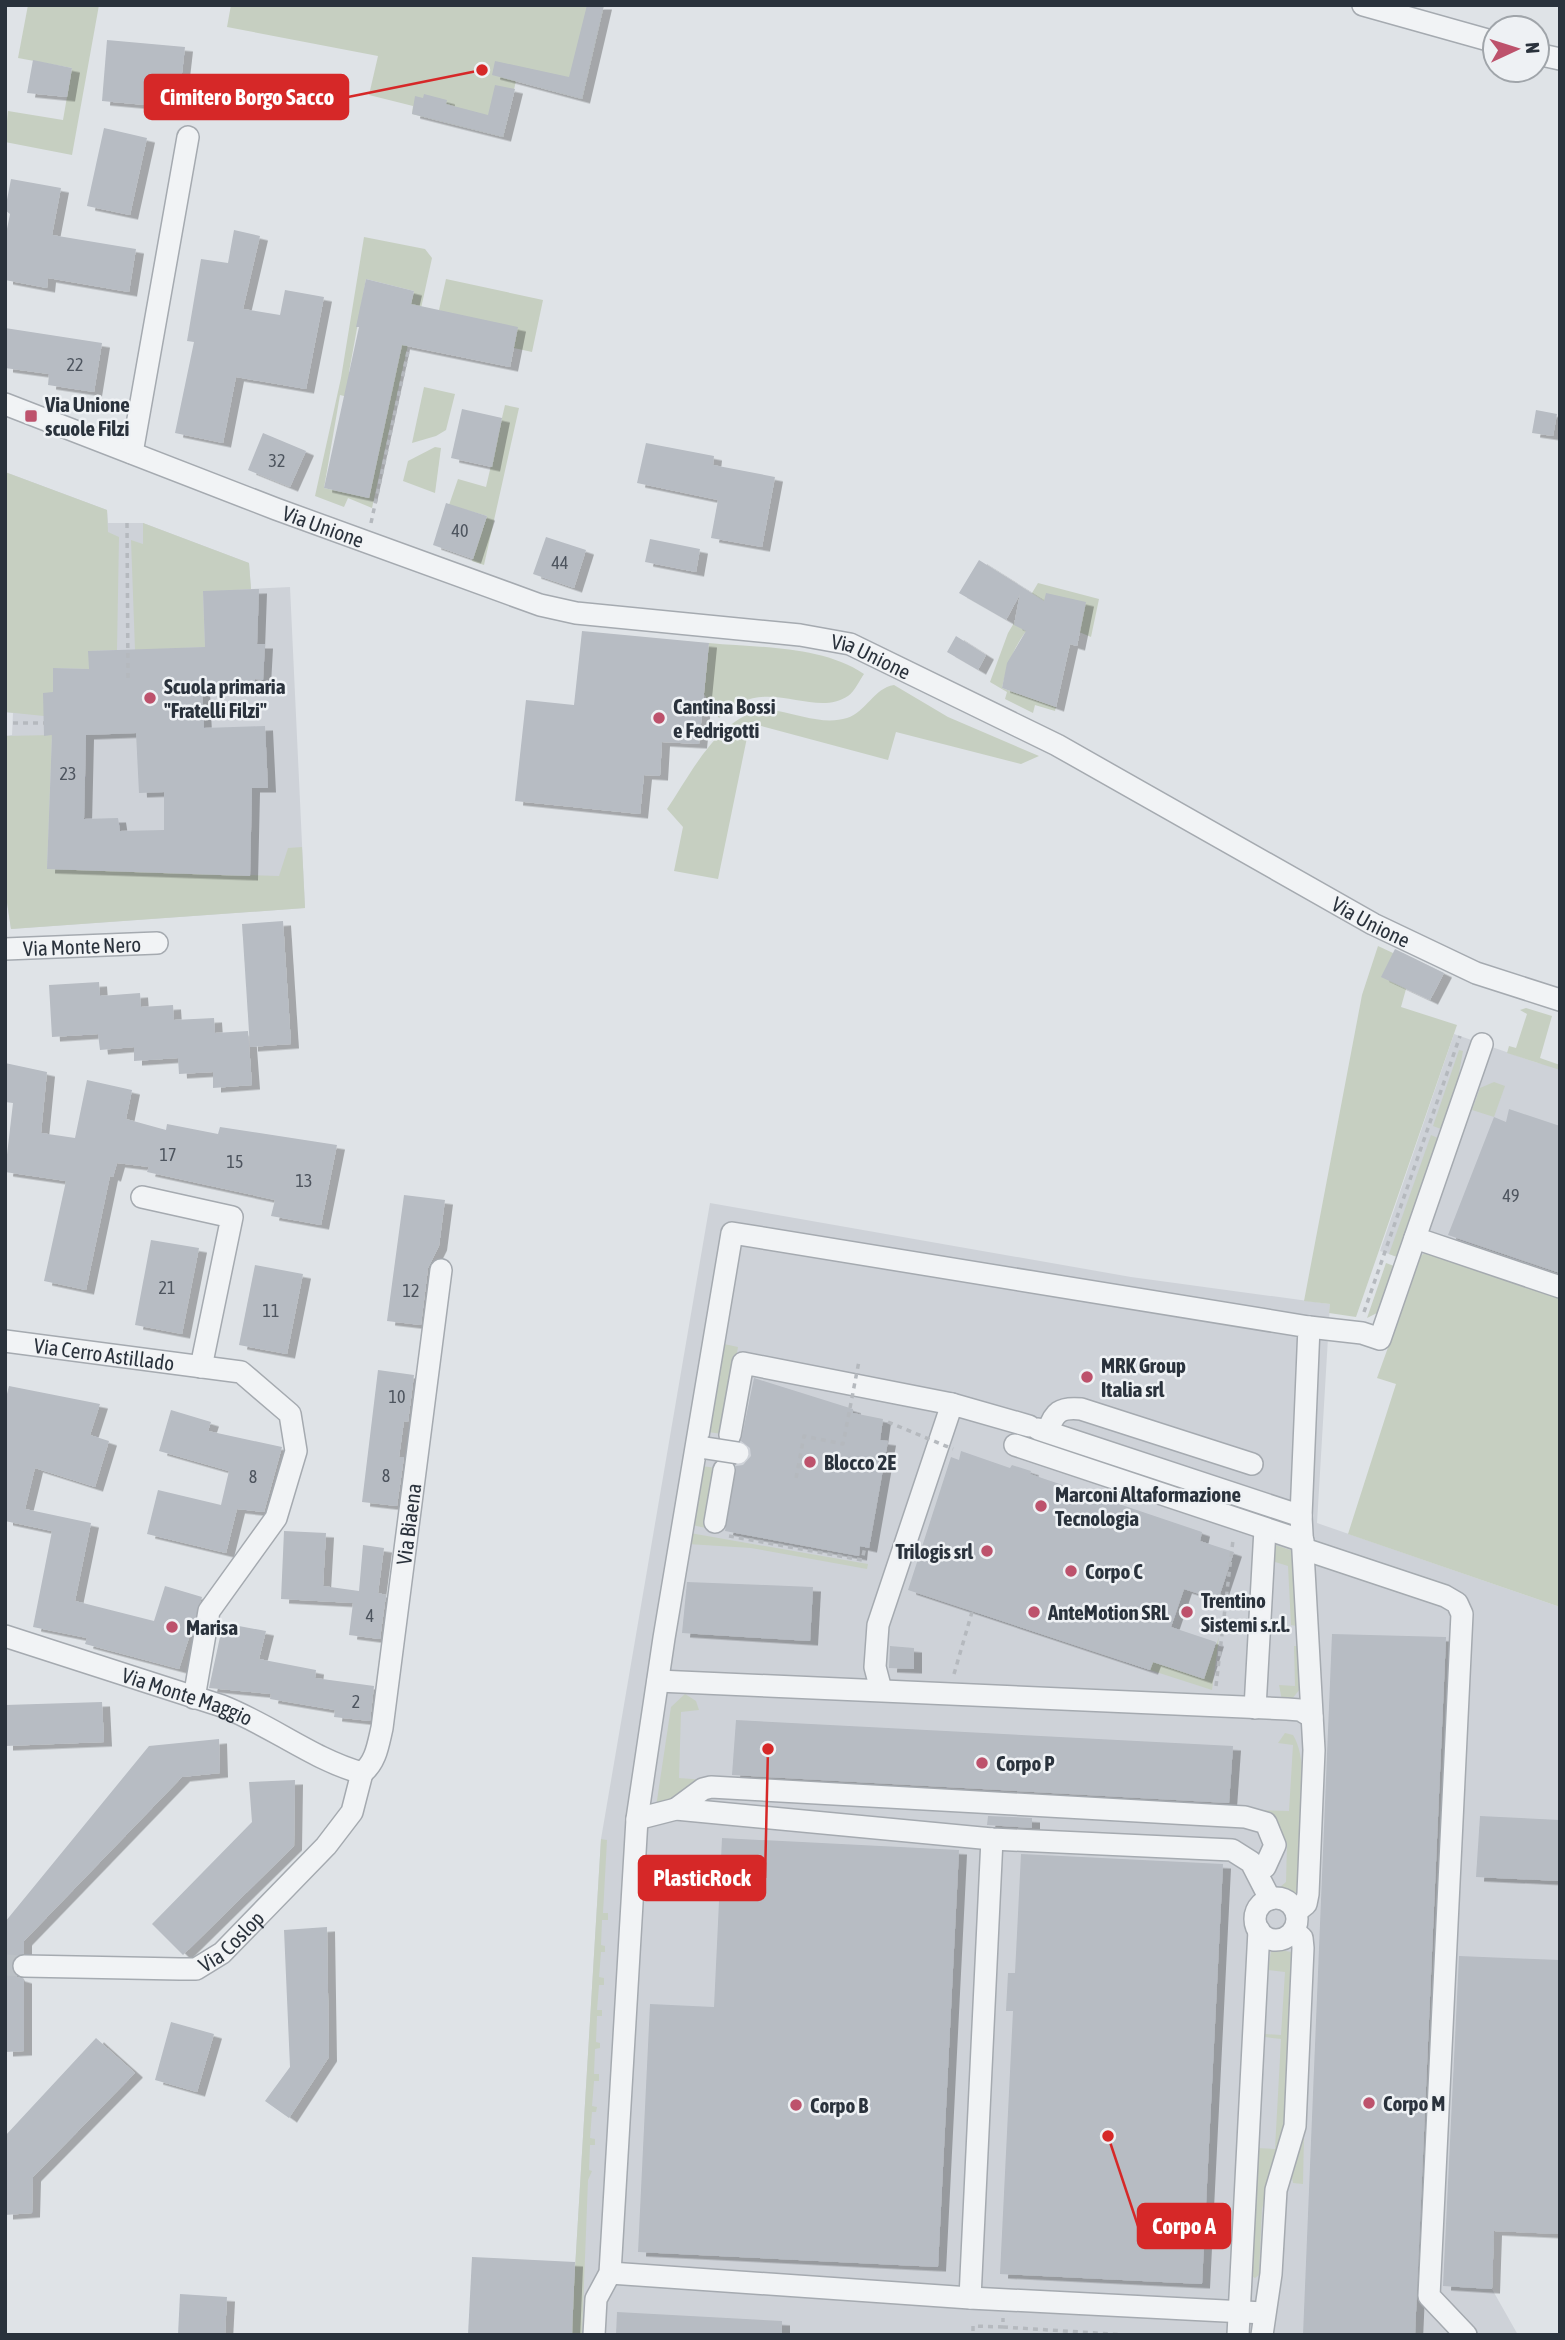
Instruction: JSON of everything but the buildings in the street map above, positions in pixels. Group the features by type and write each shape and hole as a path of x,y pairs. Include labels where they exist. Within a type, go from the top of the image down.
{"street":[{"path":"1363,5 1481,38"},
{"path":"132,453 188,137"},
{"name":"Via Unione","path":"5,404 276,509 540,605 576,614 800,635 850,644 1057,745 1373,923 1476,973 1560,1000"},
{"name":"Via Monte Nero","path":"5,949 157,943"},
{"path":"594,2335 596,2299 610,2273 637,1819 658,1681 701,1447 732,1233 1309,1327 1344,1330 1380,1339 1482,1044"},
{"name":"Via Cerro Astillado","path":"142,1196 232,1217 201,1367"},
{"path":"1415,1238 1560,1287"},
{"name":"Via Biaena","path":"362,1773 373,1759 382,1728 441,1270"},
{"path":"1259,1930 1264,1935 1277,1939 1295,1922 1306,1904 1308,1894 1312,1717 1301,1516 1309,1327"},
{"name":"Via Cerro Astillado","path":"5,1341 241,1372 290,1414 296,1451 276,1518 209,1611 194,1698"},
{"path":"701,1447 734,1444 743,1363 951,1404 1038,1429 1301,1516"},
{"path":"881,1690 875,1667 878,1625 951,1404"},
{"path":"1038,1429 1061,1409 1081,1409 1252,1464"},
{"path":"1015,1445 1265,1529 1402,1579 1457,1603 1462,1614 1462,1630 1430,2296 1466,2335"},
{"path":"716,1528 724,1470"},
{"path":"1255,1708 1265,1529"},
{"name":"Via Monte Maggio","path":"5,1636 246,1715 339,1766 362,1773"},
{"path":"658,1681 826,1679 881,1690 1300,1710 1312,1717"},
{"name":"Via Coslop","path":"24,1966 180,1969 206,1964 241,1934 345,1825 362,1773"},
{"path":"676,1809 695,1794 711,1787 1245,1817 1266,1823 1275,1845 1265,1867 1254,1866"},
{"path":"637,1819 676,1809 992,1839 1219,1848 1242,1854 1254,1866 1270,1899"},
{"path":"970,2298 992,1839"},
{"path":"1238,2335 1259,1930 1258,1905 1270,1899 1287,1902 1302,1938 1303,1948 1295,2126 1276,2190 1271,2274 1262,2335"},
{"path":"610,2273 970,2298 1264,2313"}],"path":[{"path":"371,523 409,347"},
{"path":"127,523 128,679"},
{"path":"13,723 44,723"},
{"path":"1363,1317 1460,1036"},
{"path":"796,1478 804,1436 843,1444 859,1361"},
{"path":"888,1422 953,1449 948,1462"},
{"path":"716,1528 862,1560 865,1547"},
{"path":"1215,1694 1236,1532"},
{"path":"953,1680 972,1612"},
{"path":"1223,1622 1244,1625"},
{"path":"1003,2313 1003,2327"},
{"path":"973,2331 973,2326 1126,2335"}],"shaded area":[{"name":"Scuola primaria \"Fratelli Filzi\"","path":"5,472 107,510 108,523 143,523 249,563 251,589 290,587 305,908 11,929 5,889 5,736 12,735 13,713 5,712"},
{"path":"1454,1034 1538,1063 1560,1065 1560,1311 1380,1251"},
{"path":"710,1203 1131,1277 1330,1304 1317,1523 1560,1607 1560,2206 1558,2234 1494,2231 1492,2289 1518,2335 571,2335 601,1839"}],"green space":[{"path":"28,5 99,5 72,155 5,142 8,111 63,120 72,68 18,58"},
{"path":"231,5 604,5 582,99 516,81 503,137 412,114 413,106 369,95 378,56 227,27"},
{"path":"364,237 425,249 432,258 413,345 408,345 372,508 348,498 344,507 315,496 341,378","holes":["366,279 414,291 393,382 349,372","340,395 388,407 369,498 324,488"]},
{"path":"446,279 543,300 532,352 514,348 439,310"},
{"path":"424,387 455,394 446,430 412,443"},
{"path":"505,405 519,408 484,565 472,561 487,516 449,505 458,479 486,487"},
{"path":"435,447 441,448 435,493 403,481 408,461"},
{"path":"5,472 107,510 108,532 119,537 117,650 89,651 89,669 53,668 53,692 44,716 5,712"},
{"path":"143,523 249,563 251,589 203,592 205,647 135,650 131,540 143,544"},
{"path":"1038,583 1099,599 1091,637 1041,616 1021,639 1011,658 1002,688 1056,707 1055,711 1035,705 1033,713 1005,699 1007,692 990,682 1008,633"},
{"path":"709,643 809,653 829,658 864,674 848,696 834,702 753,698 736,705 719,718 704,694"},
{"path":"894,685 948,717 1039,756 1021,764 896,732 888,760 750,723 718,879 674,871 683,827 667,809 699,760 726,729 759,711 778,711 821,720 847,718 860,711 881,691"},
{"path":"52,735 47,869 279,876 288,848 302,847 305,908 11,929 5,889 5,736"},
{"path":"1378,946 1393,953 1406,989 1401,1007 1457,1025 1356,1317 1329,1313 1330,1304 1304,1301 1362,995"},
{"path":"1526,1008 1552,1016 1540,1058 1560,1065 1560,1070 1507,1053 1509,1046 1516,1048 1527,1014 1520,1010"},
{"path":"1459,1050 1463,1051 1458,1079 1441,1129 1433,1126"},
{"path":"1494,1082 1505,1086 1494,1117 1472,1110 1480,1088"},
{"path":"1431,1135 1438,1138 1397,1257 1389,1254"},
{"path":"1426,1252 1560,1298 1560,1607 1348,1534 1396,1384 1377,1378 1421,1256"},
{"path":"1386,1263 1394,1266 1377,1313 1367,1318"},
{"path":"724,1344 738,1347 722,1434 708,1432"},
{"path":"702,1466 716,1468 706,1528 692,1525"},
{"path":"690,1533 868,1564 867,1569 751,1548 688,1544"},
{"path":"1276,1545 1293,1551 1296,1626 1291,1625 1288,1566 1272,1561"},
{"path":"1219,1637 1212,1690 1150,1670 1153,1662 1204,1678"},
{"path":"1294,1646 1298,1646 1300,1689 1292,1699 1282,1700 1279,1685 1295,1686"},
{"path":"685,1694 696,1701 699,1710 681,1712 679,1778 705,1780 682,1802 656,1807 671,1707"},
{"path":"1285,1733 1293,1735 1299,1749 1304,1788 1299,1893 1296,1896 1285,1893 1280,1887 1286,1882 1287,1843 1255,1810 1289,1811 1293,1745 1278,1743"},
{"path":"601,1839 607,1840 603,1913 608,1913 608,1920 602,1920 601,1945 605,1946 605,1952 601,1952 599,1977 604,1978 604,1985 599,1985 597,2010 602,2010 602,2016 597,2016 596,2042 600,2043 600,2048 595,2049 594,2074 599,2074 599,2081 594,2081 592,2106 597,2107 596,2112 592,2112 590,2138 595,2139 595,2145 590,2145 589,2170 592,2171 588,2180 582,2335 571,2335"},
{"path":"1271,1951 1292,1952 1294,1957 1288,2115 1262,2209 1259,2275 1255,2278 1250,2275 1257,2148 1275,2149 1281,2039 1265,2037 1265,2034 1281,2035 1285,1972 1268,1970"},
{"path":"1304,2135 1303,2184 1293,2183 1292,2178"}],"tunnel":[{"path":"5,1965 24,1966"}],"place":[{"name":"Cimitero Borgo Sacco","path":"482,70"},
{"name":"Via Unione scuole Filzi","path":"31,416"},
{"name":"Scuola primaria \"Fratelli Filzi\"","path":"150,698"},
{"name":"Cantina Bossi e Fedrigotti","path":"659,718"},
{"name":"MRK Group Italia srl","path":"1087,1377"},
{"name":"Blocco 2E","path":"810,1462"},
{"name":"Marconi Altaformazione Tecnologia","path":"1041,1506"},
{"name":"Trilogis srl","path":"987,1551"},
{"name":"Corpo C","path":"1071,1571"},
{"name":"AnteMotion SRL","path":"1034,1612"},
{"name":"Trentino Sistemi s.r.l.","path":"1187,1612"},
{"name":"Marisa","path":"172,1627"},
{"name":"PlasticRock","path":"768,1749"},
{"name":"Corpo P","path":"982,1763"},
{"name":"Corpo M","path":"1369,2103"},
{"name":"Corpo B","path":"796,2105"},
{"name":"Corpo A","path":"1108,2136"}]}
